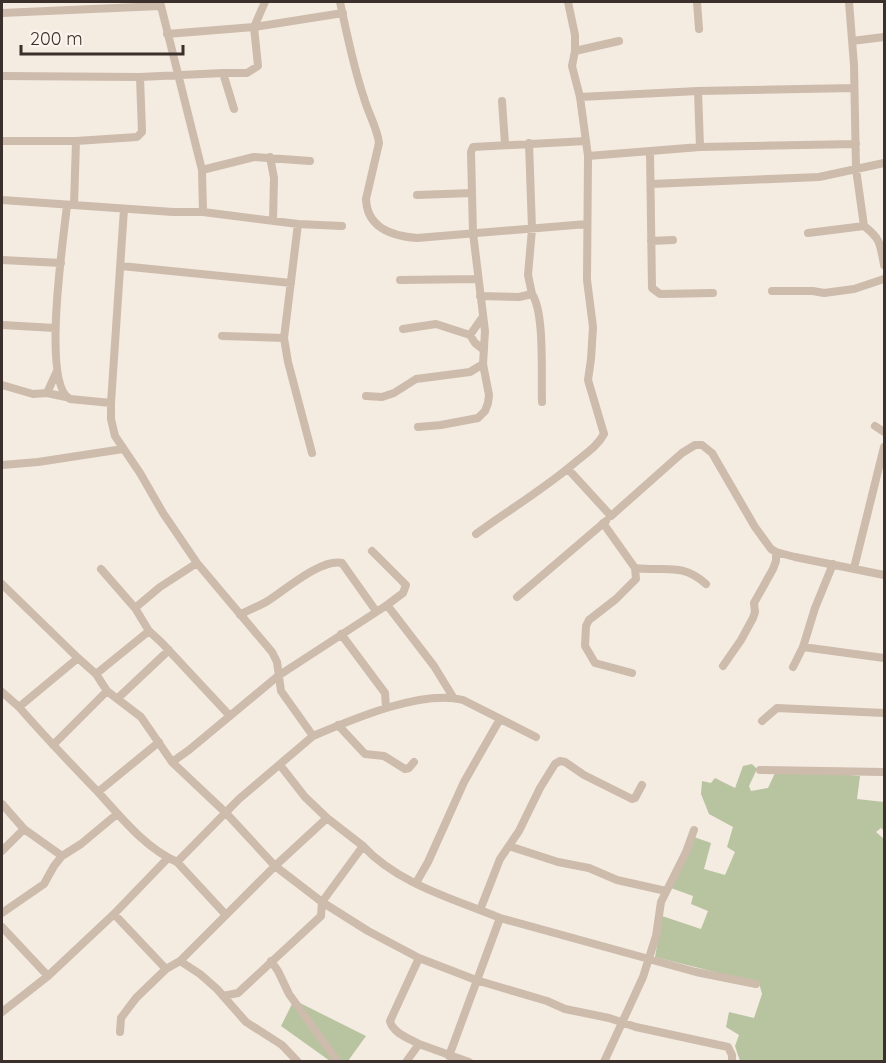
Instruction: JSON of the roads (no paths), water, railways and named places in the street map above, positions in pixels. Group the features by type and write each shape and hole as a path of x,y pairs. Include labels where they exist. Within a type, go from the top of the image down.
{"street":[{"path":"2,76 140,77 247,73 258,66 254,27 265,2"},
{"path":"340,2 364,100 378,134 379,143 366,199 366,207 372,221 384,231 399,237 417,238 587,224"},
{"path":"476,534 516,508 568,469 600,442 604,434 588,380 593,327 587,280 588,156 580,97 572,66 575,35 568,2"},
{"path":"697,2 699,29"},
{"path":"849,2 854,65 856,169 864,226 876,236 885,265"},
{"path":"2,13 160,4 202,170 203,212"},
{"path":"167,34 254,27 343,13"},
{"path":"852,41 885,37"},
{"path":"575,51 619,41"},
{"path":"223,73 234,109"},
{"path":"2,141 131,139 140,135 142,132 140,77"},
{"path":"580,97 698,91 854,88"},
{"path":"698,91 700,147"},
{"path":"502,100 505,144"},
{"path":"66,397 60,387 55,360 55,328 60,263 71,205 76,141"},
{"path":"418,426 441,425 478,418 485,411 489,395 483,364 485,330 473,233 471,152 473,147 586,141"},
{"path":"529,144 532,229 528,265 532,294 538,304 540,323 542,402"},
{"path":"588,156 700,147 856,144"},
{"path":"650,152 652,288 660,294 713,293"},
{"path":"202,170 254,156 310,161"},
{"path":"270,157 274,178 273,221"},
{"path":"651,184 819,177 885,163"},
{"path":"417,195 472,193"},
{"path":"2,200 203,212 298,224 342,226"},
{"path":"124,209 112,357 112,428 163,513 197,563 272,652 277,662 281,691 313,736"},
{"path":"298,224 284,338 312,453"},
{"path":"808,233 864,226"},
{"path":"651,242 673,240"},
{"path":"2,260 60,263"},
{"path":"121,266 291,283"},
{"path":"400,280 478,279"},
{"path":"772,291 824,293 854,289 885,279"},
{"path":"480,296 519,297 532,294"},
{"path":"470,335 482,318"},
{"path":"404,329 436,324 470,335 475,343 484,350"},
{"path":"2,325 55,328"},
{"path":"222,336 284,338"},
{"path":"366,396 382,397 416,379 470,372 483,364"},
{"path":"47,393 57,371"},
{"path":"2,385 33,394 47,393 111,403"},
{"path":"875,426 885,432"},
{"path":"517,597 682,453 695,445 702,445 712,453 755,527 766,543 776,552 885,575"},
{"path":"854,568 885,447"},
{"path":"2,465 123,449"},
{"path":"568,469 611,516"},
{"path":"603,523 635,568 636,579 616,599 589,620 584,635 585,646 595,663 632,673"},
{"path":"172,762 278,676 403,593 406,585 372,551"},
{"path":"723,666 753,618 754,603 773,569 776,552"},
{"path":"240,615 266,602 315,570 337,562 342,563 376,611"},
{"path":"135,608 160,587 197,563"},
{"path":"793,668 833,564"},
{"path":"635,568 655,571 679,569 695,575 706,584"},
{"path":"101,569 135,608 149,631 230,716"},
{"path":"2,584 96,674 107,691 141,717 172,762 226,813 275,866 322,902 368,931 419,958 476,980 547,1001 565,1010 609,1018 621,1023 728,1047 732,1055 732,1062"},
{"path":"387,605 434,666 453,697"},
{"path":"96,674 149,631"},
{"path":"341,634 385,693 386,708"},
{"path":"803,647 885,658"},
{"path":"117,699 169,650"},
{"path":"19,707 78,657"},
{"path":"53,746 107,691"},
{"path":"2,692 19,707 117,814 148,843 177,862 226,915"},
{"path":"177,862 240,799 313,736 386,708 453,697 536,737"},
{"path":"762,721 777,708 885,713"},
{"path":"416,883 428,862 464,782 500,719"},
{"path":"338,725 367,755 384,756 405,768 409,768 414,762"},
{"path":"98,792 159,742"},
{"path":"480,910 500,859 519,831 540,788 555,764 560,761 565,762 584,775 632,799 635,798 642,785"},
{"path":"280,765 305,797 327,818 363,846 376,860 416,883 501,918 704,974 756,984"},
{"path":"760,770 885,772"},
{"path":"2,804 24,829 62,856"},
{"path":"2,913 44,884 62,856 81,844 117,814"},
{"path":"120,1032 121,1018 136,998 166,969 180,961 275,866 327,818"},
{"path":"2,851 24,829"},
{"path":"604,1062 637,993 656,936 661,902 686,852 694,830"},
{"path":"223,996 238,993 311,927 321,916 322,902 363,846"},
{"path":"509,846 558,862 589,868 617,880 666,891"},
{"path":"2,1012 48,976 114,914 168,858"},
{"path":"114,914 166,969"},
{"path":"449,1056 501,918"},
{"path":"2,927 48,976"},
{"path":"419,958 390,1021 391,1027 419,1044 469,1062"},
{"path":"180,961 200,974 246,1022 282,1045 298,1062"},
{"path":"271,961 289,994 338,1062"},
{"path":"235,1010 238,993"},
{"path":"406,1062 419,1044"}]}
